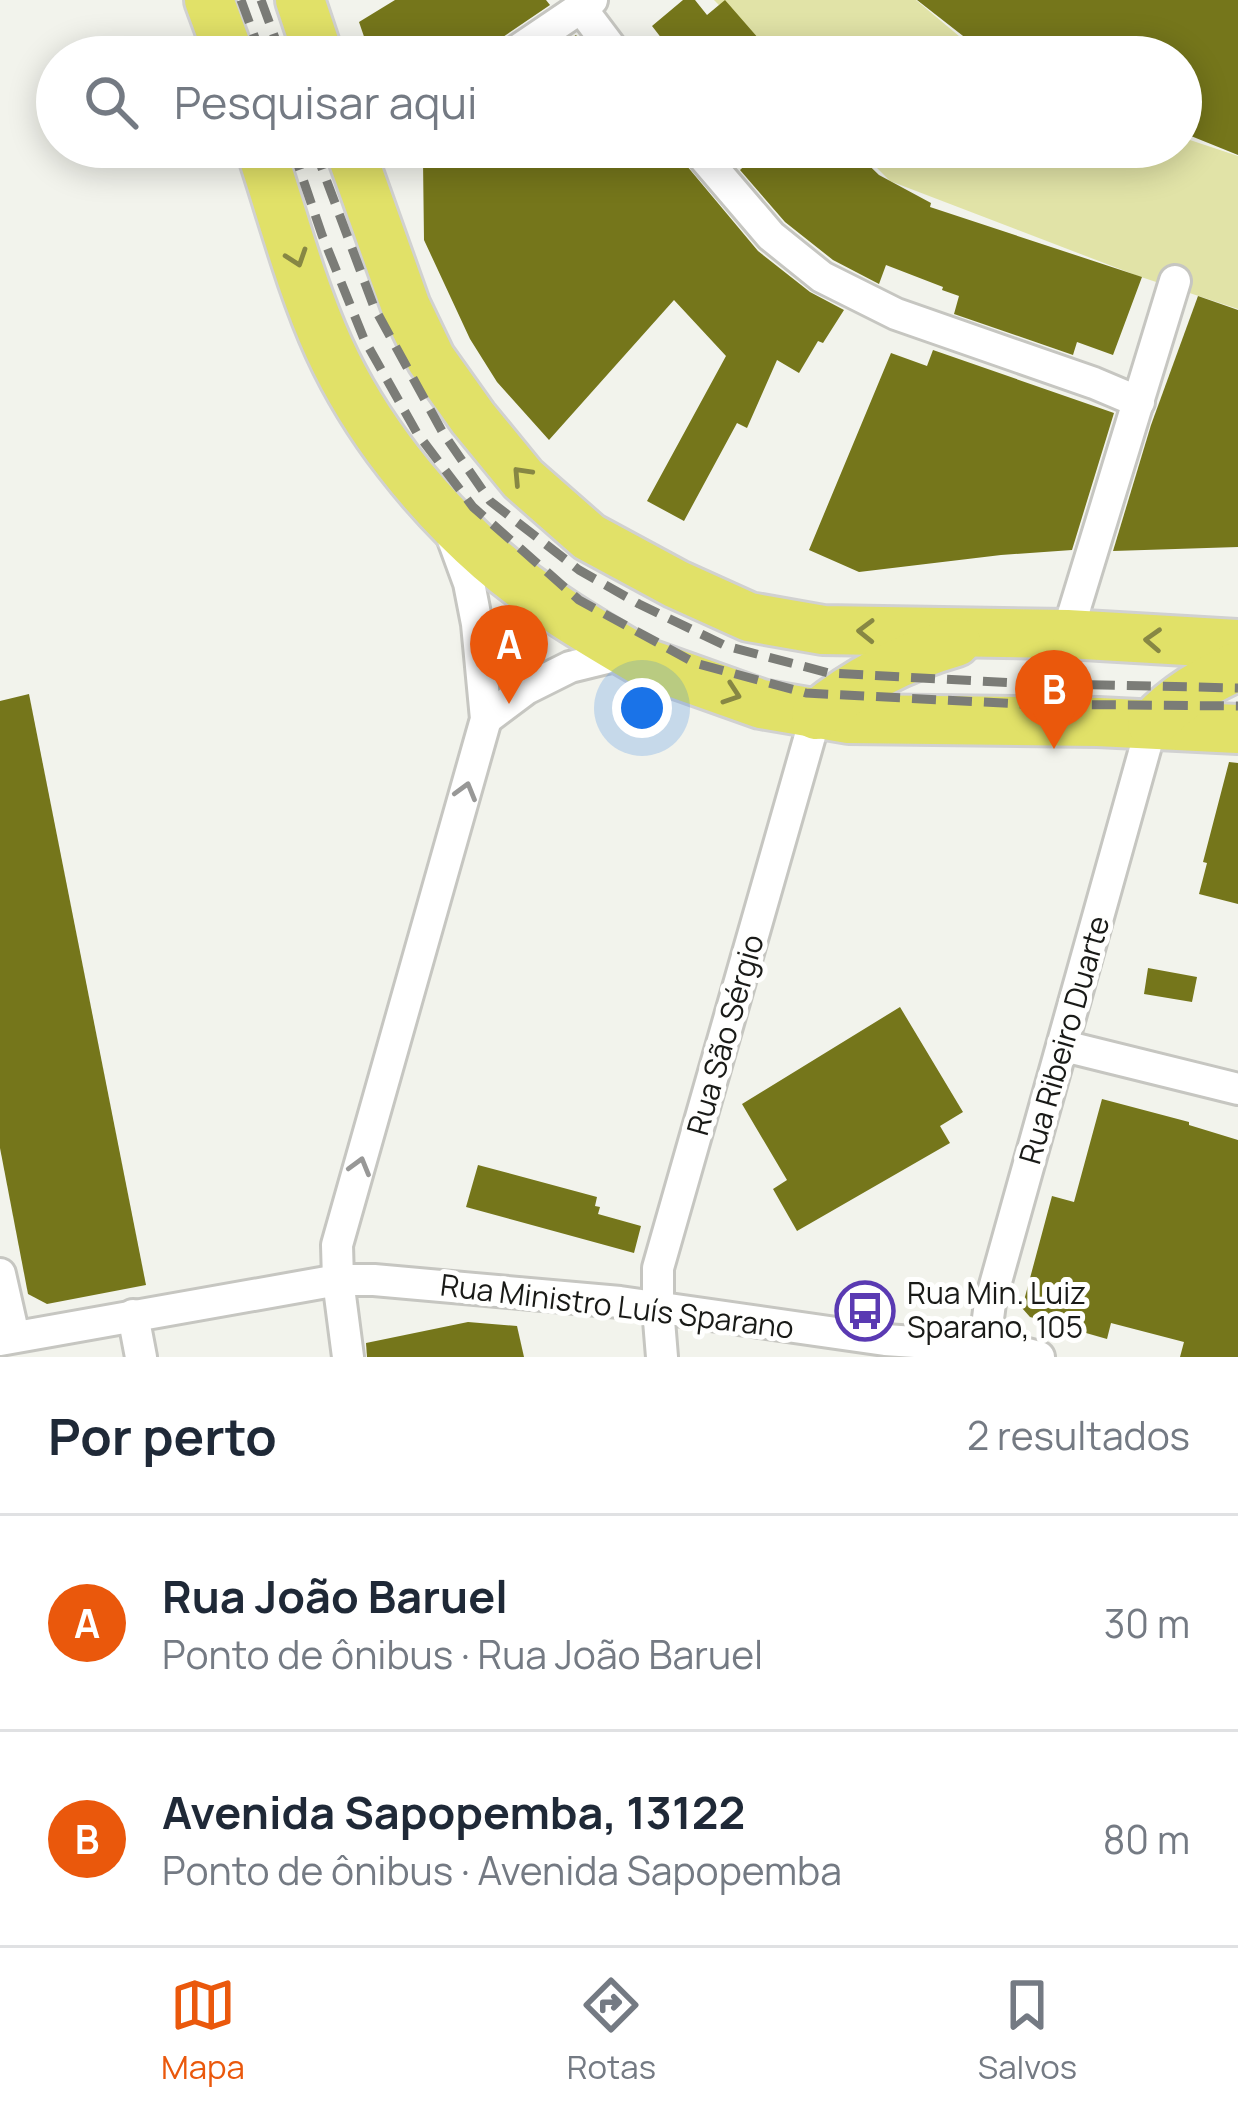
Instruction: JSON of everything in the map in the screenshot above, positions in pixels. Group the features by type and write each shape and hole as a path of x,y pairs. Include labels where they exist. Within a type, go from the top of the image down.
{"main road":[{"path":"209,0 222,36"},
{"path":"300,0 312,36"},
{"path":"267,168 328,346 365,418 421,488 490,559 571,619 627,653 761,704 816,715 1238,729"},
{"path":"364,168 406,307 431,359 523,479 589,537 749,617 797,626 1238,644"},
{"path":"797,626 817,670 816,715"},
{"path":"816,715 852,687 911,656 996,635"},
{"path":"1152,724 1199,684 1238,666"}],"street":[{"path":"539,36 586,4 605,36"},
{"path":"713,168 771,236 822,277 896,314 1139,402"},
{"path":"1067,634 1175,281"},
{"path":"348,1357 337,1245 486,719 469,583 439,507"},
{"path":"486,719 526,689 570,667 627,653"},
{"name":"Rua São Sérgio","path":"662,1357 658,1268 816,715"},
{"name":"Rua Ribeiro Duarte","path":"983,1352 990,1303 1152,724"},
{"path":"1064,1046 1238,1089"},
{"path":"0,1274 7,1338"},
{"name":"Rua Ministro Luís Sparano","path":"7,1338 338,1280 374,1280 658,1307 983,1352 1004,1348 1039,1357"},
{"path":"133,1315 141,1357"}],"green space":[{"path":"714,0 916,0 959,36 749,36"},
{"path":"1202,144 1238,156 1238,309 1138,276 890,181 877,168 1202,168"}],"building":[{"path":"395,0 546,0 550,5 504,36 364,36 359,22"},
{"path":"683,0 695,0 707,15 725,0 756,36 660,36 652,26"},
{"path":"917,0 1238,0 1238,155 1202,140 1202,36 963,36"},
{"path":"423,168 689,168 758,251 810,292 844,310 799,373 777,360 747,428 737,423 684,521 647,501 726,356 674,300 549,440 497,382 470,339 424,240"},
{"path":"872,168 931,203 930,207 1142,277 1113,355 1077,342 1073,355 954,314 959,296 886,265 879,284 833,260 785,222 740,170"},
{"path":"1198,296 1238,310 1238,547 1113,551 1151,425"},
{"path":"933,350 1114,413 1072,550 859,572 809,550 891,353 927,366"},
{"path":"29,694 146,1285 47,1304 28,1294 0,1148 0,701"},
{"path":"1229,762 1238,763 1238,904 1199,894"},
{"path":"1148,968 1197,977 1192,1002 1144,994"},
{"path":"900,1007 963,1112 940,1126 950,1143 797,1231 773,1189 787,1180 742,1104"},
{"path":"1102,1099 1238,1140 1238,1357 1180,1357 1184,1342 1111,1323 1107,1339 1030,1317 1022,1308 1052,1196 1074,1202"},
{"path":"478,1165 597,1197 598,1214 641,1226 634,1253 466,1207"},
{"path":"468,1322 517,1326 524,1357 367,1357 366,1343"}],"railway":[{"path":"241,0 254,36"},
{"path":"261,0 274,36"},
{"path":"299,168 364,339 417,433 473,507 579,600 695,663 806,693 1021,704 1238,706"},
{"path":"322,168 374,307 443,433 490,501 579,570 726,646 829,673 1238,688"}],"place":[{"name":"Rua João Baruel","path":"509,704"},
{"name":"Avenida Sapopemba, 13122","path":"1054,749"},
{"name":"Rua Min. Luiz Sparano, 105","path":"865,1311"}]}
